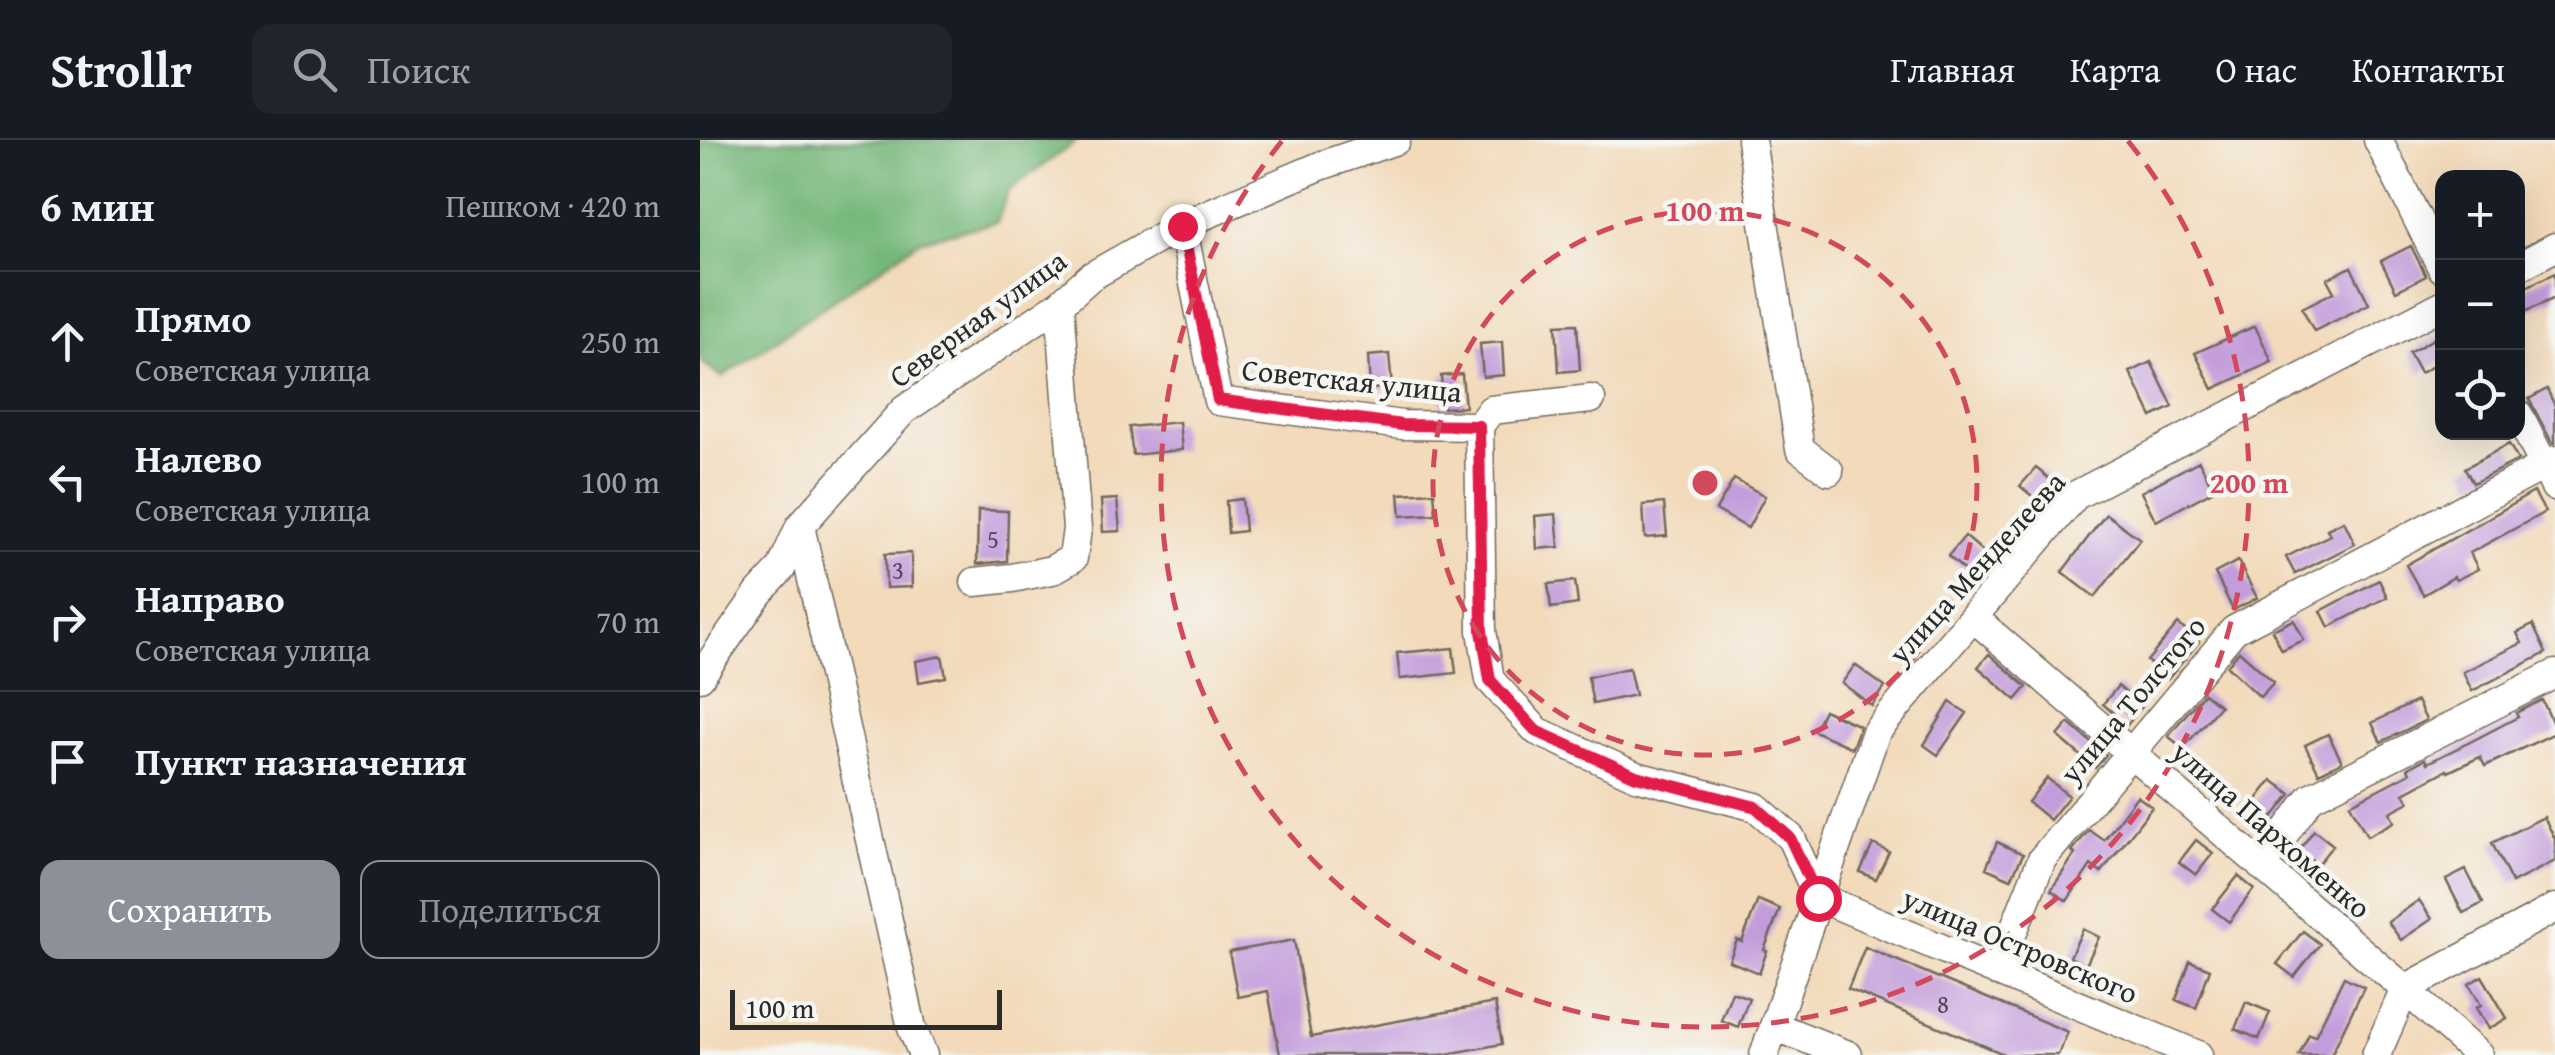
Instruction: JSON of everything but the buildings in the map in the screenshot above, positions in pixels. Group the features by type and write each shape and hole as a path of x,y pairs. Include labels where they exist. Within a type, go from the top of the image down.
{"street":[{"name":"Северная улица","path":"700,678 759,593 781,569 800,526 904,410 1060,304 1090,278 1182,226 1320,166 1396,140"},
{"path":"1751,140 1800,449 1828,471"},
{"path":"2378,140 2438,260"},
{"name":"Советская улица","path":"1182,226 1218,400 1402,425 1479,426"},
{"path":"2525,262 2555,247"},
{"path":"975,582 1052,570 1073,558 1077,529 1060,304"},
{"name":"улица Менделеева","path":"1764,1055 1876,732 2076,495 2435,309"},
{"name":"Советская улица","path":"1591,399 1491,410 1479,426 1482,631 1490,680 1536,731 1636,776 1756,807 1790,838 1818,898"},
{"path":"2525,426 2551,471"},
{"name":"улица Толстого","path":"1998,972 2042,859 2234,630 2551,471"},
{"path":"800,526 912,1028 924,1055"},
{"name":"улица Пархоменко","path":"1974,618 2478,1055"},
{"path":"2262,866 2311,797 2555,674"},
{"name":"улица Островского","path":"1818,898 2198,1055"},
{"path":"2376,1055 2405,989 2555,908"},
{"path":"1774,1026 1848,1055"}],"green space":[{"path":"700,140 1078,140 1009,190 997,222 921,240 722,377 700,361"}],"route":[{"path":"1182,226 1218,400 1402,425 1479,426 1482,631 1490,680 1536,731 1636,776 1756,807 1790,838 1818,898"}]}
